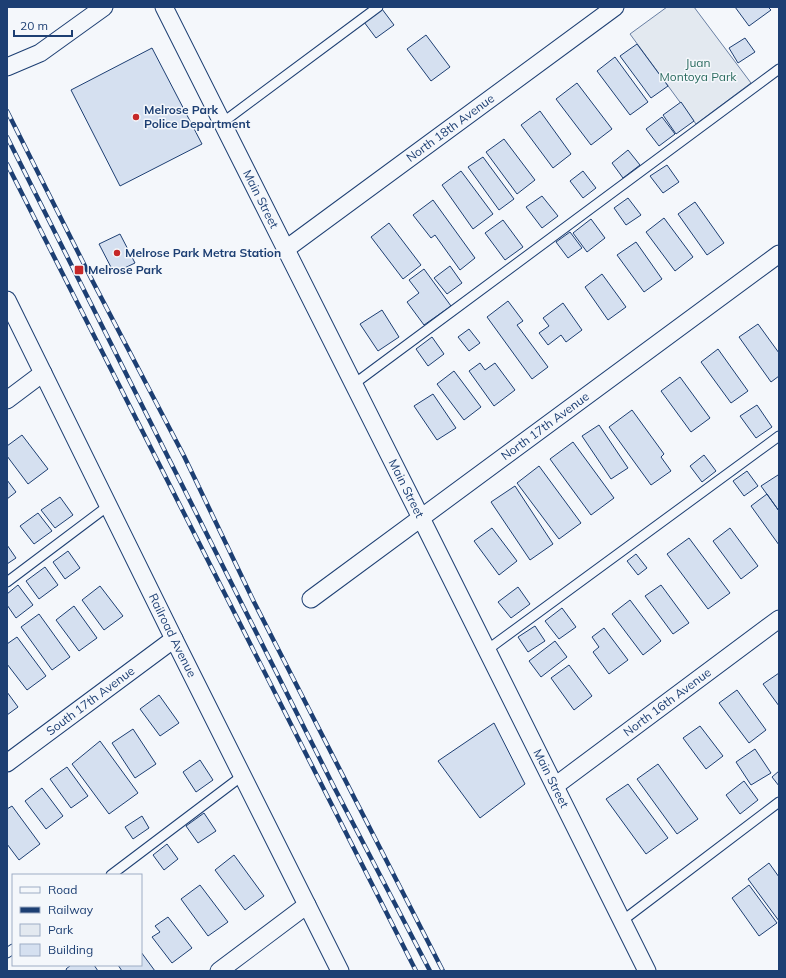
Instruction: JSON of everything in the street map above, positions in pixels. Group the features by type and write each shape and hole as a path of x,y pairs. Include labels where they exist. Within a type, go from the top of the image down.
{"street":[{"path":"7,66 40,53 104,7"},
{"name":"Main Street","path":"164,7 647,971"},
{"name":"North 18th Avenue","path":"286,250 615,7"},
{"name":"North 17th Avenue","path":"311,599 779,254"},
{"name":"Railroad Avenue","path":"7,300 174,640 340,971"},
{"path":"7,400 43,373"},
{"name":"North 16th Avenue","path":"555,786 779,619"},
{"name":"South 17th Avenue","path":"7,763 174,640"},
{"path":"219,971 307,905"}],"lane":[{"path":"222,123 378,7"},
{"path":"354,384 779,69"},
{"path":"487,650 779,436"},
{"path":"7,582 108,506"},
{"path":"112,874 242,776"},
{"path":"622,921 779,802"}],"green space":[{"name":"Juan Montoya Park","path":"667,7 694,7 751,83 696,124 630,34"}],"building":[{"path":"735,7 768,7 771,10 749,26"},
{"path":"382,9 394,25 376,38 364,22"},
{"path":"426,35 450,67 431,81 407,49"},
{"path":"745,38 755,52 738,63 729,48"},
{"path":"637,44 668,86 651,98 620,56"},
{"name":"Melrose Park Police Department","path":"152,48 202,144 120,186 71,90"},
{"path":"615,57 648,102 630,115 597,71"},
{"path":"577,83 612,129 591,145 556,99"},
{"path":"681,102 694,121 676,134 663,115"},
{"path":"540,111 571,154 553,168 521,125"},
{"path":"662,117 675,134 659,146 646,129"},
{"path":"504,139 535,180 517,194 486,152"},
{"path":"628,150 640,165 623,178 612,163"},
{"path":"483,157 514,199 499,210 468,167"},
{"path":"667,165 679,182 663,193 650,176"},
{"path":"461,171 493,214 473,229 442,185"},
{"path":"583,171 596,188 583,198 570,181"},
{"path":"542,196 558,216 542,228 526,207"},
{"path":"628,198 641,215 626,225 614,208"},
{"path":"433,200 475,258 460,270 435,235 431,238 413,215"},
{"path":"695,202 724,243 707,255 678,214"},
{"path":"664,218 693,257 675,271 646,232"},
{"path":"591,219 605,238 587,252 573,233"},
{"path":"503,220 523,247 505,260 485,233"},
{"path":"389,223 421,265 403,279 371,237"},
{"path":"570,232 582,248 568,258 556,242"},
{"name":"Melrose Park Metra Station","path":"120,234 135,263 114,273 99,244"},
{"path":"636,242 662,279 644,292 617,255"},
{"path":"450,266 462,283 447,294 434,278"},
{"path":"424,269 451,306 424,325 407,302 419,293 409,280"},
{"path":"602,274 626,307 608,320 585,287"},
{"path":"508,301 523,321 517,325 548,367 532,379 487,317"},
{"path":"563,303 582,330 566,342 561,335 548,345 539,333 549,326 543,318"},
{"path":"382,310 399,337 378,351 360,324"},
{"path":"758,324 779,353 779,376 771,382 739,337"},
{"path":"469,329 480,343 469,351 458,337"},
{"path":"432,337 444,354 428,366 416,349"},
{"path":"718,349 748,391 731,403 701,362"},
{"path":"480,363 485,370 495,363 515,390 494,406 469,371"},
{"path":"454,371 481,407 464,420 437,384"},
{"path":"680,377 710,418 691,432 661,391"},
{"path":"433,394 456,428 437,440 414,406"},
{"path":"757,405 772,427 756,438 740,416"},
{"path":"632,410 664,454 661,457 671,471 651,485 609,427"},
{"path":"599,425 628,468 611,479 582,436"},
{"path":"22,435 48,469 28,484 7,456 7,446"},
{"path":"573,442 614,498 591,515 550,459"},
{"path":"704,455 716,471 702,482 690,466"},
{"path":"539,466 581,523 559,539 517,483"},
{"path":"747,471 758,486 744,496 733,481"},
{"path":"778,475 779,476 779,511 761,486"},
{"path":"7,480 16,492 7,499"},
{"path":"515,486 553,544 530,560 491,502"},
{"path":"767,494 779,511 779,545 751,506"},
{"path":"60,497 73,515 55,528 41,510"},
{"path":"38,513 52,531 34,544 20,526"},
{"path":"492,528 517,561 499,575 474,541"},
{"path":"730,528 758,566 741,579 713,541"},
{"path":"689,538 730,593 708,609 667,554"},
{"path":"7,545 16,558 7,564"},
{"path":"68,551 80,568 65,579 53,562"},
{"path":"636,554 647,568 638,575 627,561"},
{"path":"45,567 58,585 39,599 26,581"},
{"path":"18,585 33,605 16,618 7,605 7,594"},
{"path":"661,585 689,623 673,634 645,596"},
{"path":"100,586 123,616 104,630 82,600"},
{"path":"518,587 530,604 511,618 498,602"},
{"path":"630,600 661,641 643,655 612,614"},
{"path":"74,606 97,638 79,651 56,620"},
{"path":"562,608 576,627 559,639 545,621"},
{"path":"39,614 70,657 52,670 21,627"},
{"path":"535,626 545,641 528,652 518,637"},
{"path":"604,628 628,660 609,674 593,652 599,647 592,637"},
{"path":"17,637 46,676 27,690 7,664 7,644"},
{"path":"555,641 567,657 541,677 529,661"},
{"path":"569,665 592,696 574,710 551,678"},
{"path":"779,673 779,706 763,684"},
{"path":"737,690 766,730 749,743 719,703"},
{"path":"7,692 18,707 7,715"},
{"path":"159,695 179,723 160,736 140,709"},
{"path":"494,723 525,784 480,818 438,761"},
{"path":"700,726 723,756 706,769 683,738"},
{"path":"133,729 156,764 135,778 112,743"},
{"path":"100,741 138,793 109,814 72,764"},
{"path":"755,749 771,773 751,785 736,762"},
{"path":"200,760 213,780 196,792 183,772"},
{"path":"658,764 698,819 677,834 637,779"},
{"path":"67,767 88,796 71,808 50,779"},
{"path":"779,771 779,786 772,777"},
{"path":"744,781 758,800 740,814 726,795"},
{"path":"628,784 668,838 646,854 606,799"},
{"path":"42,788 63,816 46,829 25,801"},
{"path":"12,806 40,844 19,860 7,844 7,809"},
{"path":"204,813 216,831 198,843 186,826"},
{"path":"142,816 149,828 133,839 125,827"},
{"path":"167,844 178,859 164,870 153,855"},
{"path":"234,855 264,896 245,910 215,870"},
{"path":"769,863 779,877 779,921 748,879"},
{"path":"200,885 228,922 208,936 181,899"},
{"path":"749,885 777,923 759,936 732,898"},
{"path":"168,917 192,948 172,963 152,937 160,932 155,926"},
{"path":"142,953 155,971 122,971 119,966 142,966"},
{"path":"70,966 95,966 98,971 67,971 66,969"}],"railway":[{"path":"7,111 92,280 184,456 254,602 443,971"},
{"path":"7,137 334,787 430,971"},
{"path":"7,164 416,971"}],"place":[{"name":"Melrose Park Police Department","path":"136,117"},
{"name":"Melrose Park Metra Station","path":"117,253"},
{"name":"Melrose Park","path":"79,270"}]}
